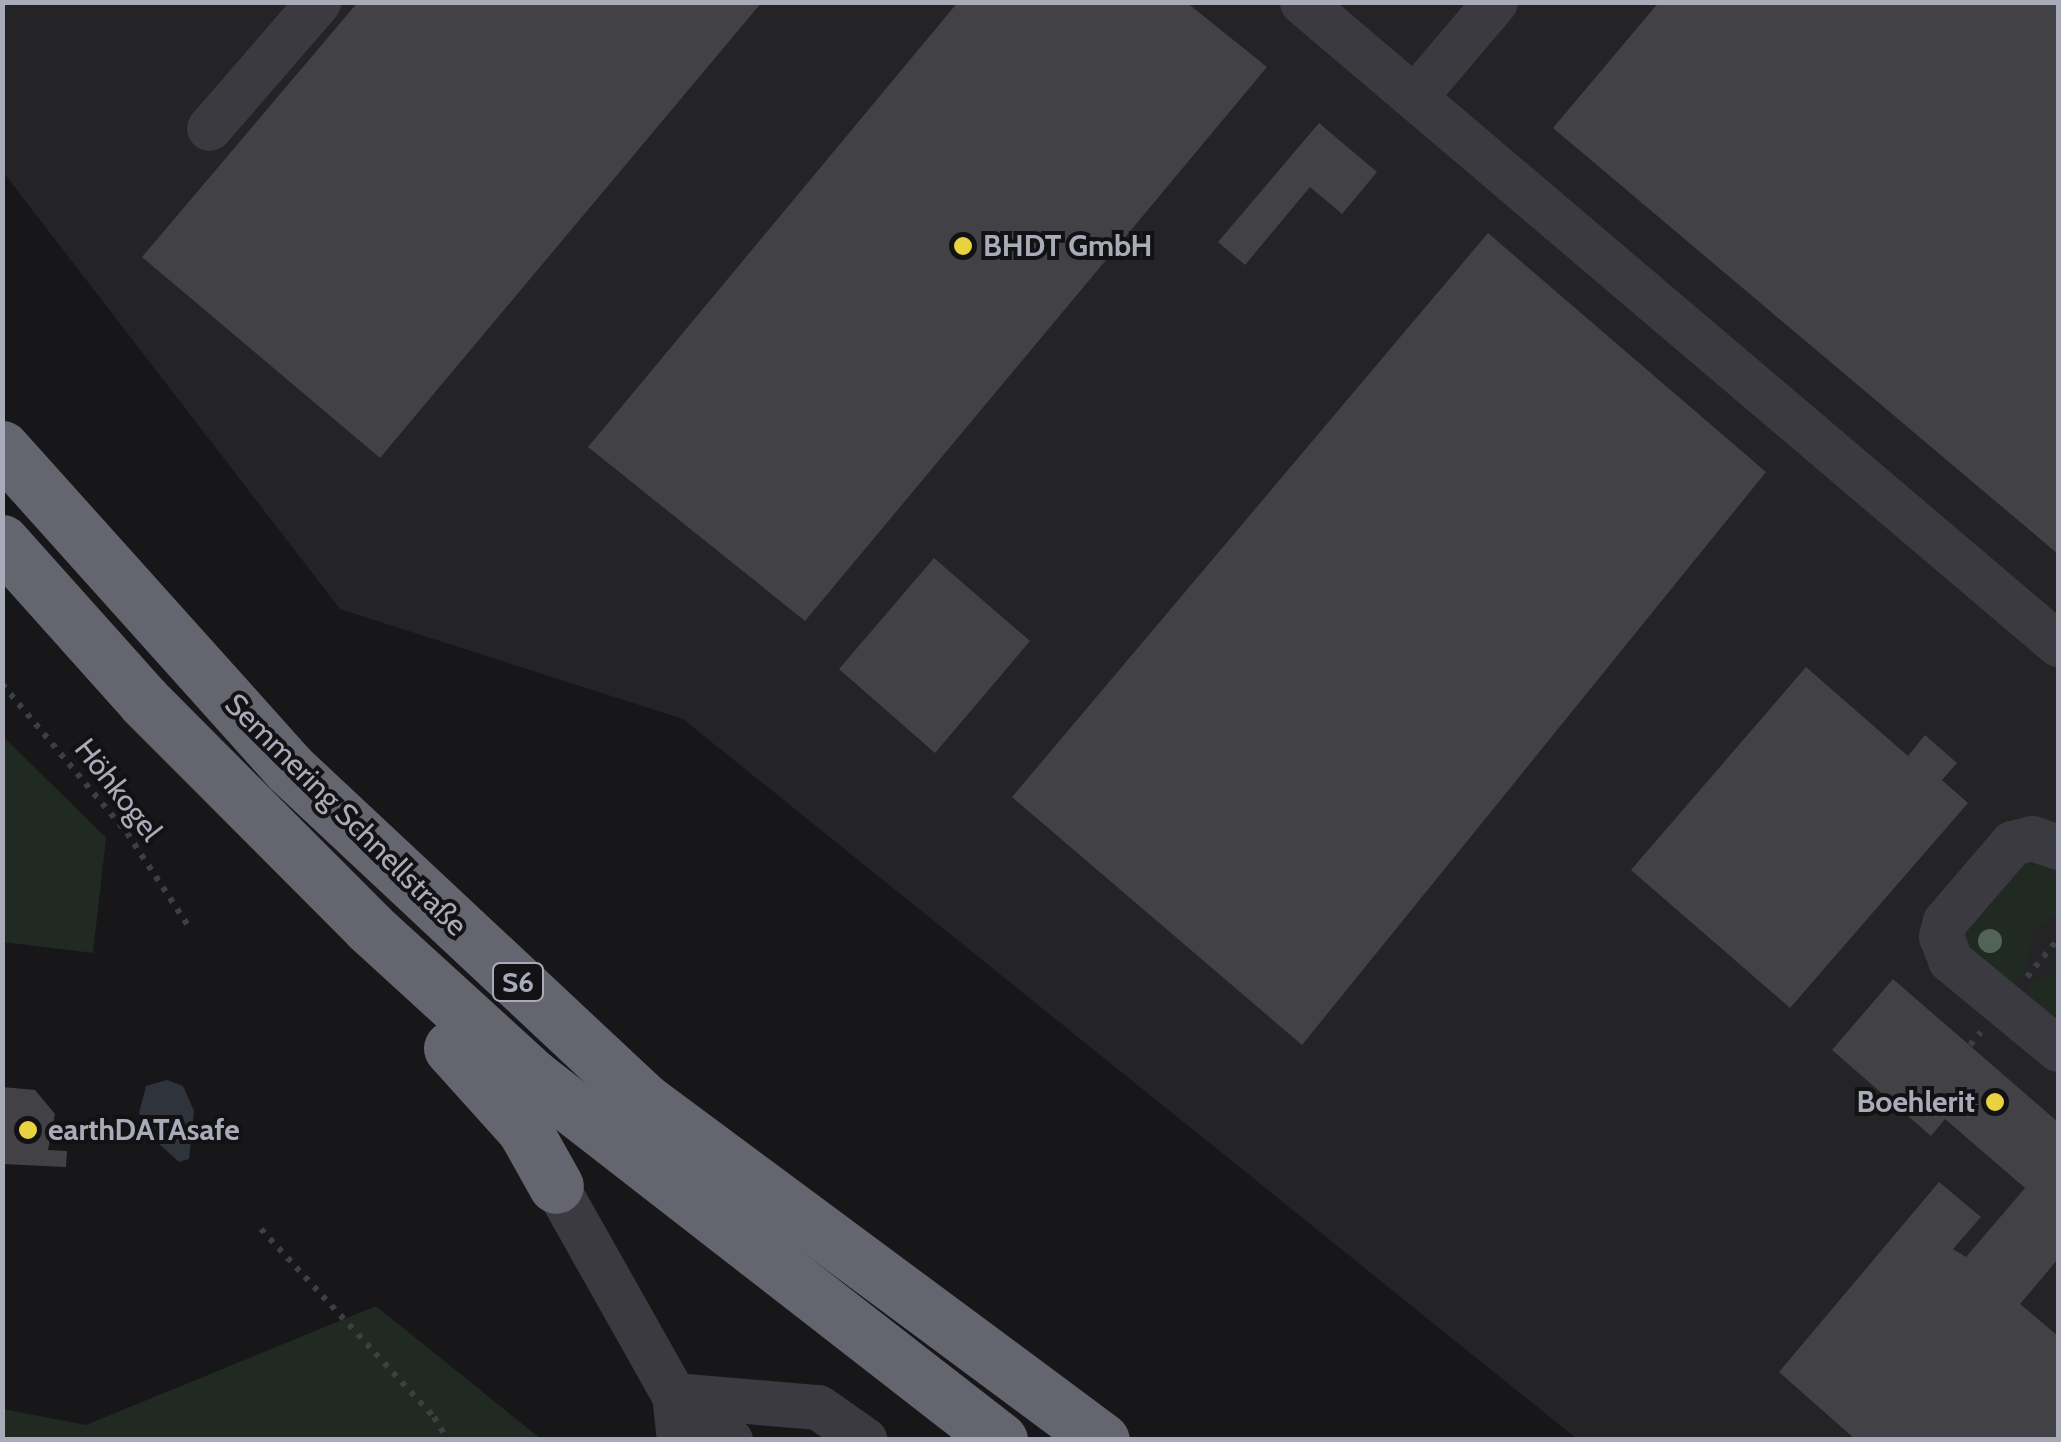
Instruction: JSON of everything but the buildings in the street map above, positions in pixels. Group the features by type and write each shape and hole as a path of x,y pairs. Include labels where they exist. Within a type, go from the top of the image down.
{"highway":[{"name":"Semmering Schnellstraße","path":"2,448 290,769 645,1101 1102,1440"},
{"name":"Semmering Schnellstraße","path":"2,542 144,702 369,927 532,1076 1000,1440"},
{"path":"369,927 418,1017 492,1087 556,1186"}],"lane":[{"path":"209,128 318,2"},
{"path":"1302,2 2058,644"},
{"path":"1416,95 1495,2"},
{"path":"2058,847 2032,838 2012,843 1945,922 1940,936 1950,960 2058,1049"},
{"path":"556,1186 674,1394 730,1440"},
{"path":"674,1394 679,1440"},
{"path":"674,1394 818,1407 865,1440"}],"path":[{"name":"Höhkogel","path":"2,684 127,833 191,930"},
{"path":"261,1229 434,1417 448,1440"}],"shaded area":[{"path":"3,3 2058,3 2058,1439 1577,1439 683,719 340,609 3,172"},
{"path":"2,735 106,838 93,953 3,942"},
{"path":"2020,856 2058,864 2058,914 2033,932 2026,969 2007,993 1965,959 1958,931"},
{"path":"2058,973 2058,1038 2015,1003 2036,979"},
{"path":"167,1080 183,1086 194,1111 189,1159 179,1162 147,1133 139,1113 146,1086"},
{"path":"376,1306 541,1439 3,1439 3,1409 86,1425"}],"place":[{"name":"BHDT GmbH","path":"963,246"},
{"name":"Boehlerit","path":"1995,1102"},
{"name":"earthDATAsafe","path":"28,1130"}]}
